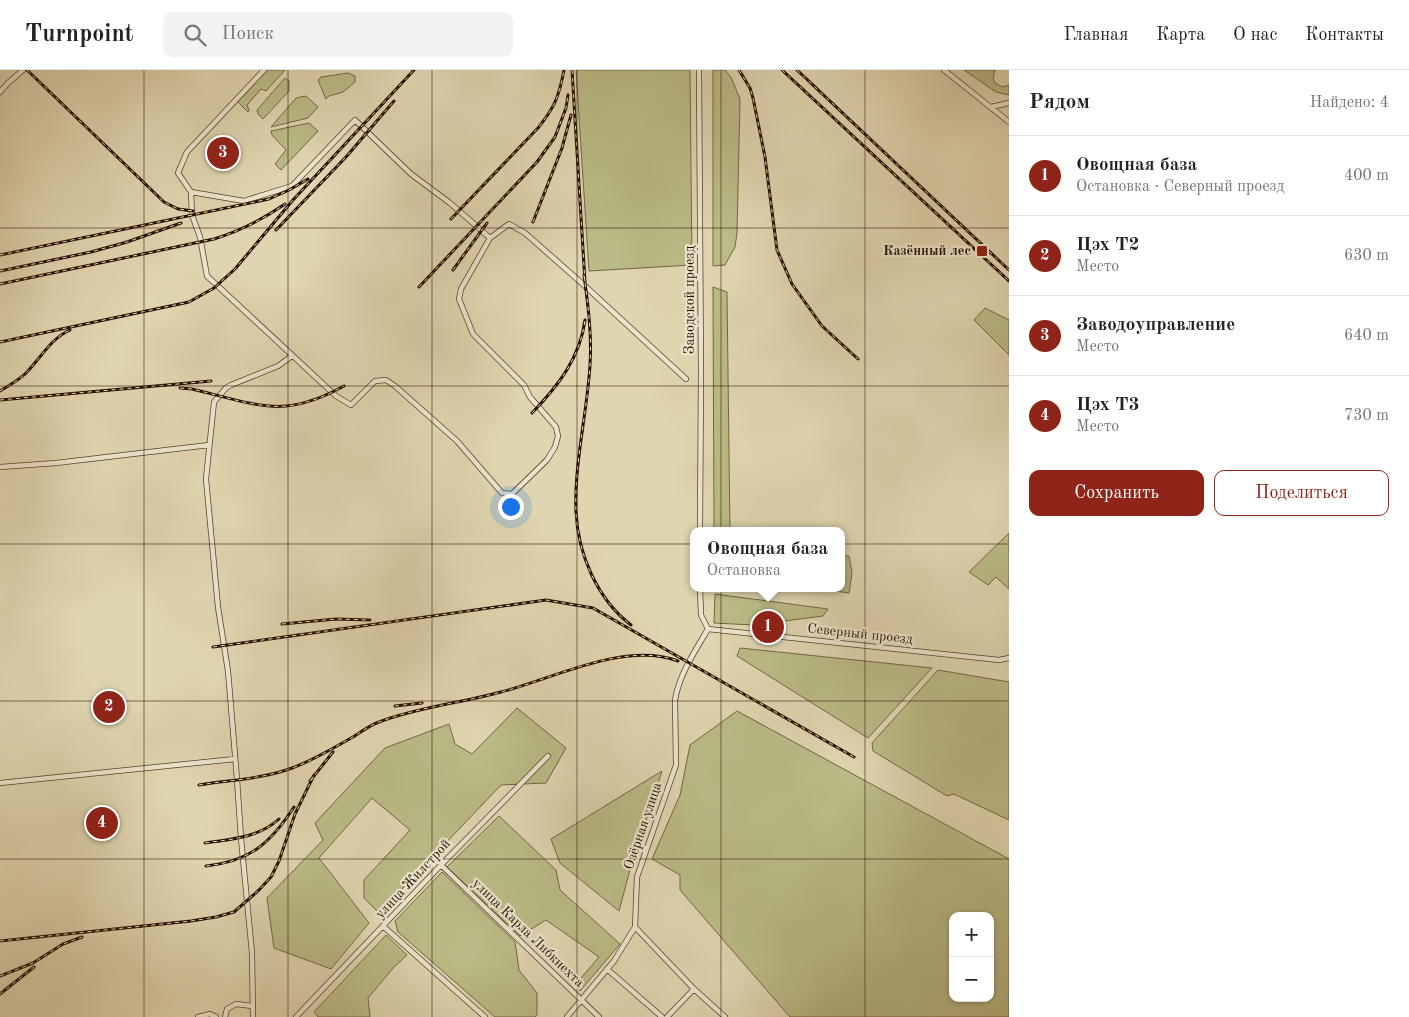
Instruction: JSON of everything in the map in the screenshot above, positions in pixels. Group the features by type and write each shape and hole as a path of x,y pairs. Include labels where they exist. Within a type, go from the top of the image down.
{"street":[{"path":"0,92 23,70"},
{"path":"264,70 187,152 178,173 191,192 192,215 200,237 207,276 336,396 351,405 375,381 386,380 457,440 502,492 512,494 548,460 556,447 558,436 556,427 530,397 524,385 473,334 464,315 459,298 461,289 490,238 509,224 525,233 586,286 686,379"},
{"name":"Заводской проезд","path":"699,70 700,527"},
{"path":"944,70 1009,122"},
{"path":"991,107 1009,102"},
{"path":"191,192 244,201 292,186 355,120 411,174 450,203 490,238"},
{"path":"253,1017 252,953 241,838 236,759 228,671 218,607 206,479 214,402 226,388 278,366 292,356"},
{"path":"0,467 56,463 210,445"},
{"path":"700,592 700,615 708,629"},
{"name":"Северный проезд","path":"708,629 1000,660 1009,658"},
{"name":"Озёрная улица","path":"567,1017 614,961 635,927 637,877 676,765 676,690 688,663 708,629"},
{"name":"улица Жилстрой","path":"296,1017 548,756"},
{"path":"0,783 236,759"},
{"name":"улица Карла Либкнехта","path":"441,865 600,1017"},
{"path":"384,927 485,1017"},
{"path":"635,927 694,989 725,1017"},
{"path":"607,969 662,1017"},
{"path":"667,1017 694,989"},
{"path":"225,1017 227,1009 236,1004 252,1006"},
{"path":"198,1017 210,1014 216,1017"}],"green space":[{"path":"265,70 285,70 266,91 261,89 247,105 248,112 237,101"},
{"path":"576,70 690,70 692,265 589,271"},
{"path":"713,70 725,70 731,77 740,99 737,233 735,247 725,265 713,266"},
{"path":"964,70 995,70 993,78 995,83 1002,87 1009,85 1009,95 996,92"},
{"path":"348,73 355,76 355,82 343,92 329,96 326,99 318,80 321,77"},
{"path":"285,78 289,81 289,91 263,119 257,110"},
{"path":"306,96 318,107 308,118 271,127 296,98"},
{"path":"309,123 318,131 281,170 275,164 286,150 272,135 271,131"},
{"path":"713,287 727,292 730,527 714,527"},
{"path":"985,308 1009,320 1009,355 974,320"},
{"path":"1009,533 1009,589 996,577 988,585 969,572"},
{"path":"845,556 849,556 852,573 849,593 842,592 845,592"},
{"path":"715,594 828,609 823,616 753,625 714,623"},
{"path":"740,648 932,668 868,738 737,656"},
{"path":"938,670 1009,682 1009,820 954,794 947,796 873,751 872,743"},
{"path":"517,708 566,748 546,783 501,785 379,913 364,898 364,880 410,830 372,798 319,858 369,923 331,969 274,948 267,898 323,840 315,823 385,748 449,724 455,744 472,754"},
{"path":"737,711 1009,859 1009,1017 790,1017 680,890 680,875 652,859 680,795 690,745"},
{"path":"662,771 630,870 619,911 560,863 551,839"},
{"path":"499,816 556,870 560,890 620,944 580,991 576,984 599,957 546,920 520,936 447,867"},
{"path":"442,872 515,942 519,970 537,993 537,1015 535,1017 495,1017 398,932 395,921"},
{"path":"386,935 407,955 394,967 368,998 370,1017 318,1017 314,1012"}],"railway":[{"path":"27,70 164,202 178,209 193,211"},
{"path":"0,342 189,302 214,288 235,269 293,200 414,70"},
{"path":"451,219 544,121 556,101 564,70"},
{"path":"572,70 585,282"},
{"path":"739,70 750,88 753,98 765,157 777,250 792,284 822,326 858,359"},
{"path":"782,70 1009,281"},
{"path":"797,70 1009,270"},
{"path":"419,287 537,162 555,137 566,108 568,95"},
{"path":"276,230 346,157 394,101"},
{"path":"533,222 562,148 571,115"},
{"path":"0,255 269,199 308,179"},
{"path":"0,284 214,239 251,224 285,204"},
{"path":"0,271 91,252 127,242 181,223"},
{"path":"453,270 487,223"},
{"path":"584,275 589,320 590,354 577,476 576,512 578,528 585,559 599,589 608,602 631,625"},
{"path":"532,413 559,382 573,359 585,320"},
{"path":"0,391 23,376 57,338 70,330"},
{"path":"0,400 211,381"},
{"path":"180,388 192,389 252,404 286,406 309,401 344,386"},
{"path":"213,647 546,600 593,608 854,757"},
{"path":"282,624 336,619 370,620"},
{"path":"199,785 281,772 316,758 379,722 409,713 501,692 589,664 635,656 657,656 678,661"},
{"path":"395,706 422,703"},
{"path":"310,781 333,752"},
{"path":"0,941 191,921 234,912 271,877 279,861 295,814 314,775"},
{"path":"206,866 235,860 258,849 276,831 294,807"},
{"path":"205,843 244,837 262,830 279,819"},
{"path":"0,976 33,963 63,944 82,937"},
{"path":"0,994 34,967"}],"place":[{"name":"Заводоуправление","path":"223,153"},
{"name":"Казённый лес","path":"982,251"},
{"name":"Овощная база","path":"768,627"},
{"name":"Цэх Т2","path":"109,707"},
{"name":"Цэх Т3","path":"102,823"}]}
